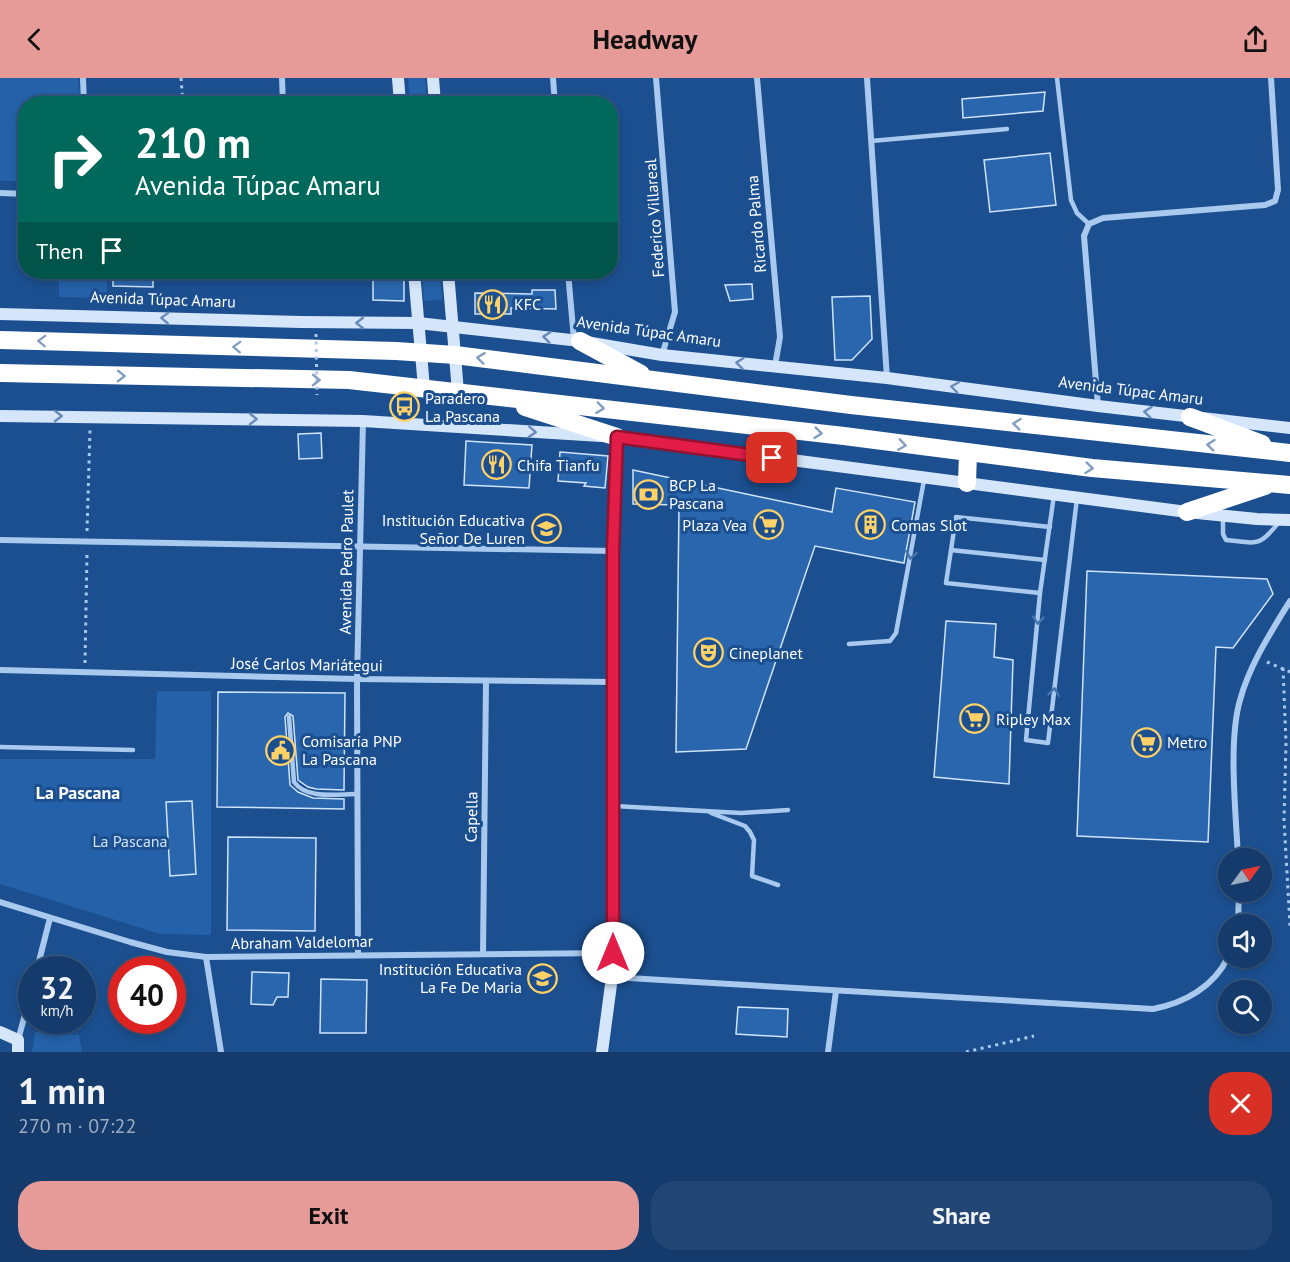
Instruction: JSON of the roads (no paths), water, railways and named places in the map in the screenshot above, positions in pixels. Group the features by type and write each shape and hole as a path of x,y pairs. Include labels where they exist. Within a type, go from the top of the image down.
{"highway":[{"path":"0,340 421,352 851,405 1288,453"},
{"path":"577,341 650,379"},
{"path":"0,373 349,380 844,436 1092,468 1281,484"},
{"path":"487,395 617,437"},
{"path":"1190,417 1288,453"},
{"path":"967,483 968,453"},
{"path":"1187,512 1281,484"}],"street":[{"path":"83,78 84,96"},
{"path":"282,78 283,96"},
{"path":"398,78 399,96"},
{"path":"433,78 434,96"},
{"path":"553,78 554,96"},
{"name":"Federico Villareal","path":"656,78 675,312 662,355"},
{"name":"Ricardo Palma","path":"757,78 780,337 775,367"},
{"path":"867,78 887,378"},
{"path":"1098,406 1084,236 1089,224 1102,218 1265,205 1275,201 1278,190 1271,78"},
{"path":"0,194 18,194"},
{"path":"415,279 424,388"},
{"path":"449,279 459,392"},
{"path":"569,279 577,341"},
{"name":"Avenida Túpac Amaru","path":"0,314 418,323 577,341 662,355 887,378 1098,406 1290,428"},
{"path":"0,416 363,421 617,437 1187,512 1286,520"},
{"name":"Avenida Pedro Paulet","path":"358,955 357,680 363,421"},
{"path":"602,1052 613,953 613,550 617,437"},
{"path":"0,540 613,550"},
{"path":"1238,848 1234,744 1239,702 1257,657 1290,601"},
{"name":"José Carlos Mariátegui","path":"0,670 357,680 613,682"},
{"name":"Capella","path":"483,954 486,681"},
{"name":"Abraham Valdelomar","path":"0,902 167,952 206,957 613,953"},
{"path":"40,956 50,918"},
{"path":"206,957 221,1052"},
{"path":"612,976 1153,1009 1173,1005 1195,993 1223,968"},
{"path":"828,1052 836,991"},
{"path":"0,1032 18,1046"}],"lane":[{"path":"1058,78 1071,200 1077,213 1089,224"},
{"path":"871,141 1007,129"},
{"path":"849,644 890,641 896,633 925,477"},
{"path":"1054,495 1040,593 1026,740 1048,743 1077,498"},
{"path":"1040,593 946,583 956,516 1050,527"},
{"path":"1223,516 1222,534 1226,540 1257,543 1265,539 1286,520"},
{"path":"951,550 1045,560"},
{"path":"289,717 294,782 298,787 320,794 357,794"},
{"path":"0,747 133,750"},
{"path":"614,806 741,813 788,810"},
{"path":"702,811 745,826 754,840 752,876 778,885"}],"place":[{"name":"KFC","path":"493,304"},
{"name":"Paradero La Pascana","path":"404,407"},
{"name":"Chifa Tianfu","path":"496,465"},
{"name":"BCP La Pascana","path":"648,494"},
{"name":"Plaza Vea","path":"768,525"},
{"name":"Comas Slot","path":"870,525"},
{"name":"Institución Educativa Señor De Luren","path":"546,529"},
{"name":"Cineplanet","path":"708,653"},
{"name":"Ripley Max","path":"975,719"},
{"name":"Metro","path":"1146,742"},
{"name":"Comisaría PNP La Pascana","path":"281,750"},
{"name":"Institución Educativa La Fe De Maria","path":"543,978"}],"district":[{"name":"La Pascana","path":"78,792"}]}
